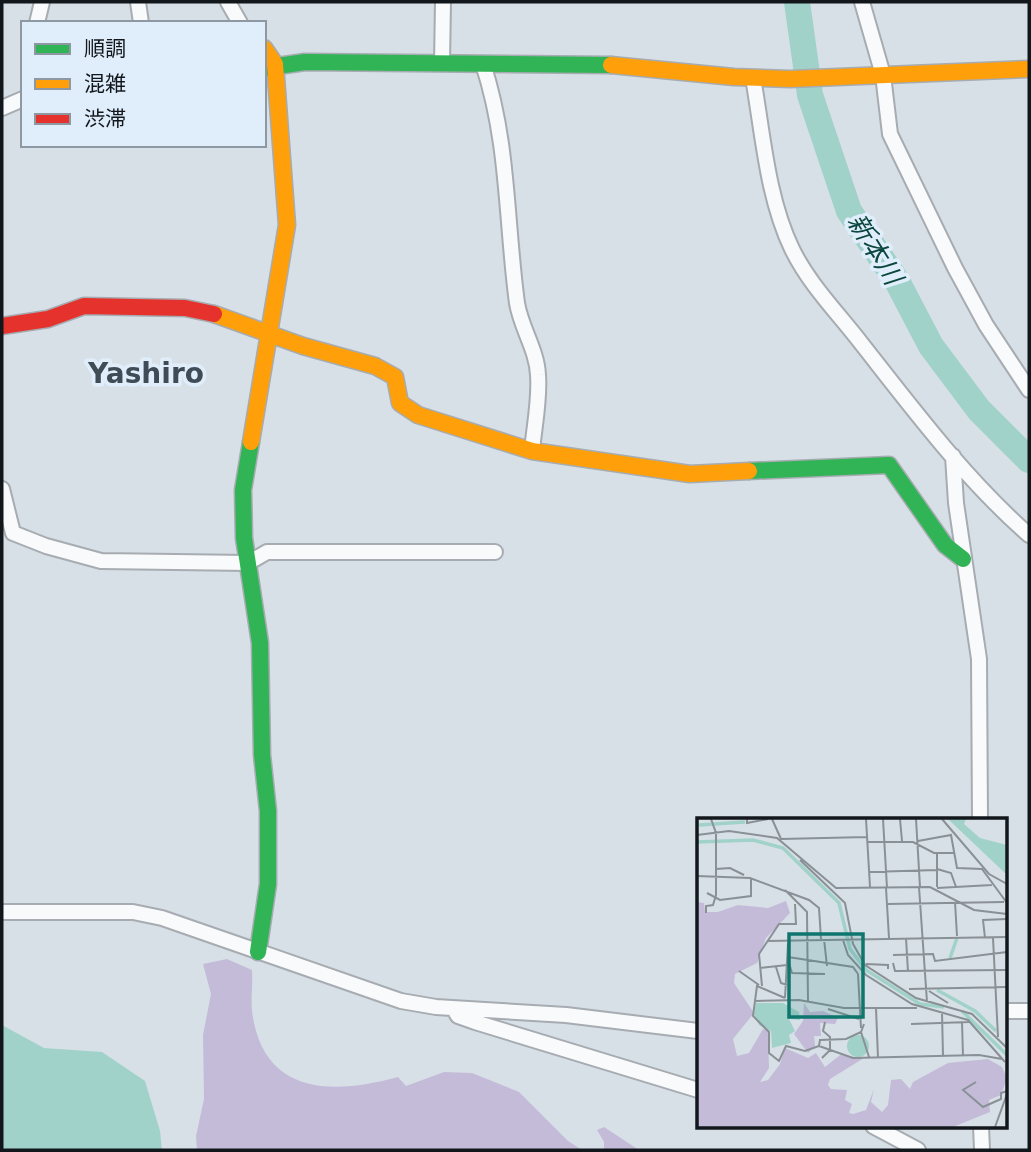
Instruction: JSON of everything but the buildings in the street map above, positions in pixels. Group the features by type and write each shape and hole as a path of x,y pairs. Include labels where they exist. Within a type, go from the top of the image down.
{"street":[{"path":"37,21 42,2"},
{"path":"138,2 141,21"},
{"path":"228,2 239,21"},
{"path":"442,63 443,2"},
{"path":"862,2 883,75 890,134 922,204 986,324 1029,390"},
{"path":"258,952 268,884 268,811 262,755 260,643 248,563 243,490 284,257 287,225 269,66 616,63 759,78 862,78 1029,69"},
{"path":"483,64 497,107 517,306 532,345 538,376 532,451"},
{"path":"759,78 775,200 792,249 818,292 953,456 1029,535"},
{"path":"2,108 21,100"},
{"path":"2,326 48,319 84,306 185,308 214,313 375,366 395,377 400,403 418,415 532,451 705,475 889,465 945,545 963,559"},
{"path":"953,456 963,559 978,659 980,818"},
{"path":"2,489 13,533 46,546 101,561 248,563 267,552 495,552"},
{"path":"2,912 133,912 162,918 401,1001 453,1009 576,1016 697,1031"},
{"path":"453,1009 458,1016 697,1090"},
{"path":"1006,1011 1029,1011"},
{"path":"877,1128 918,1150"},
{"path":"981,1128 982,1150"}],"shaded area":[{"path":"227,959 252,970 252,1012 261,1044 273,1063 289,1076 307,1084 329,1087 375,1083 398,1077 406,1086 444,1072 472,1073 519,1092 568,1141 582,1150 197,1150 196,1136 204,1099 203,1035 211,994 203,964"},
{"path":"2,1025 44,1048 102,1052 145,1081 160,1131 162,1150 2,1150"},
{"path":"604,1127 639,1150 604,1150 604,1142 597,1130"}],"waterway":[{"name":"新本川","path":"797,2 810,95 849,211 897,281 931,346 979,410 1029,460"}],"traffic: fast":[{"path":"266,68 305,62 611,65"},
{"path":"251,442 243,490 244,538 260,643 262,755 268,811 268,884 258,952"},
{"path":"749,471 889,465 945,545 963,559"}],"traffic: slow":[{"path":"251,442 287,225 275,64 266,51"},
{"path":"611,65 734,77 790,79 1029,69"},
{"path":"214,314 303,346 375,366 395,377 400,403 418,415 532,451 690,474 749,471"}],"traffic: jam":[{"path":"2,326 48,319 84,306 185,308 214,314"}],"district":[{"name":"Yashiro","path":"146,373"}]}
